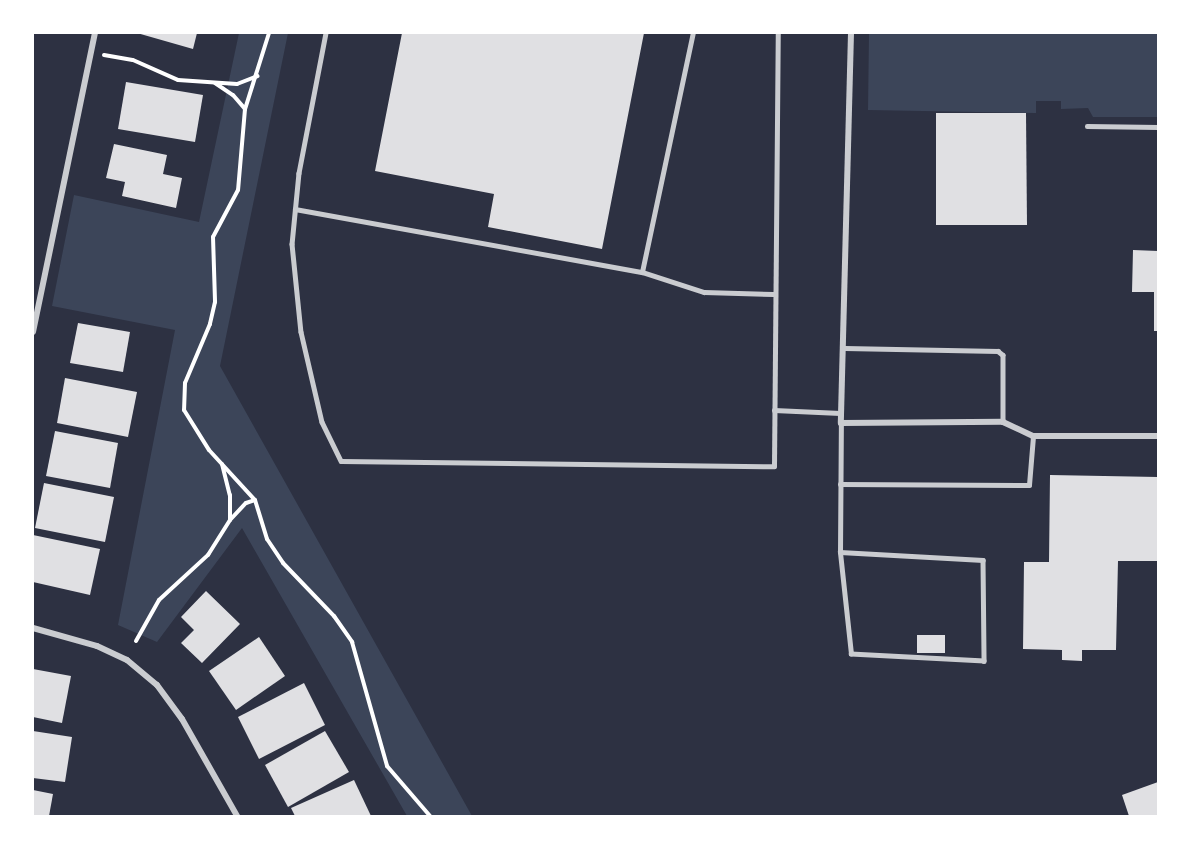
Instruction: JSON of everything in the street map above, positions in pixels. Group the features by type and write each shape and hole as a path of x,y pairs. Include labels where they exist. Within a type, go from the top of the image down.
{"street":[{"path":"33,332 95,33"},
{"path":"851,33 845,348 841,423 1003,422 1033,436 1158,436"},
{"path":"33,628 97,646 127,660 157,685 182,719 237,816"}],"lane":[{"path":"326,33 295,208 292,244 301,332 322,422 341,461 774,466 773,294 778,33"},
{"path":"642,272 693,33"},
{"path":"1087,126 1158,127"},
{"path":"295,208 642,272 704,292 773,294"},
{"path":"845,348 998,351 1003,355 1003,422"},
{"path":"774,410 840,413"},
{"path":"840,552 983,560 984,661 851,654 840,552 841,423"},
{"path":"840,484 1029,485 1033,436"}],"path":[{"path":"269,33 259,75 245,109 238,190 213,237 216,284 210,324 182,399 192,426 255,500 267,539 352,642 387,766 430,816"},
{"path":"91,53 133,60 177,80 237,84 259,75"},
{"path":"214,83 233,95 245,109"},
{"path":"222,463 230,495 230,520"},
{"path":"136,640 159,600 208,555 230,520 246,503 255,500"}],"shaded area":[{"path":"239,33 288,33 220,366 472,816 407,816 242,528 157,642 118,625 175,330 52,306 74,195 199,222"},
{"path":"869,33 1158,33 1158,117 1093,117 1088,108 1061,109 1061,101 1036,101 1036,113 868,110"}],"building":[{"path":"137,33 197,33 193,49"},
{"path":"402,33 644,33 602,249 488,227 494,194 375,171"},
{"path":"126,82 203,95 195,142 118,129"},
{"path":"936,113 1026,113 1027,225 936,225"},
{"path":"114,144 167,155 163,174 182,178 176,208 122,196 125,182 106,178"},
{"path":"1133,250 1158,251 1158,331 1154,331 1154,292 1132,292"},
{"path":"78,323 130,332 123,372 70,363"},
{"path":"65,378 137,392 128,437 57,423"},
{"path":"55,431 118,443 110,488 46,476"},
{"path":"1050,475 1158,477 1158,561 1118,561 1116,650 1082,650 1082,661 1062,660 1062,650 1023,649 1024,562 1049,562"},
{"path":"44,483 114,497 105,542 35,528"},
{"path":"33,535 100,549 90,595 33,582"},
{"path":"206,591 240,624 202,663 181,643 194,630 181,617"},
{"path":"917,635 945,635 945,653 917,653"},
{"path":"259,637 285,676 236,710 209,671"},
{"path":"33,669 71,676 62,723 33,717"},
{"path":"304,683 325,725 259,759 238,717"},
{"path":"33,731 72,737 65,782 33,778"},
{"path":"325,731 349,772 288,807 265,765"},
{"path":"354,780 371,816 295,816 291,808"},
{"path":"1158,782 1158,816 1129,816 1122,795"},
{"path":"33,790 53,794 49,816 33,816"}]}
